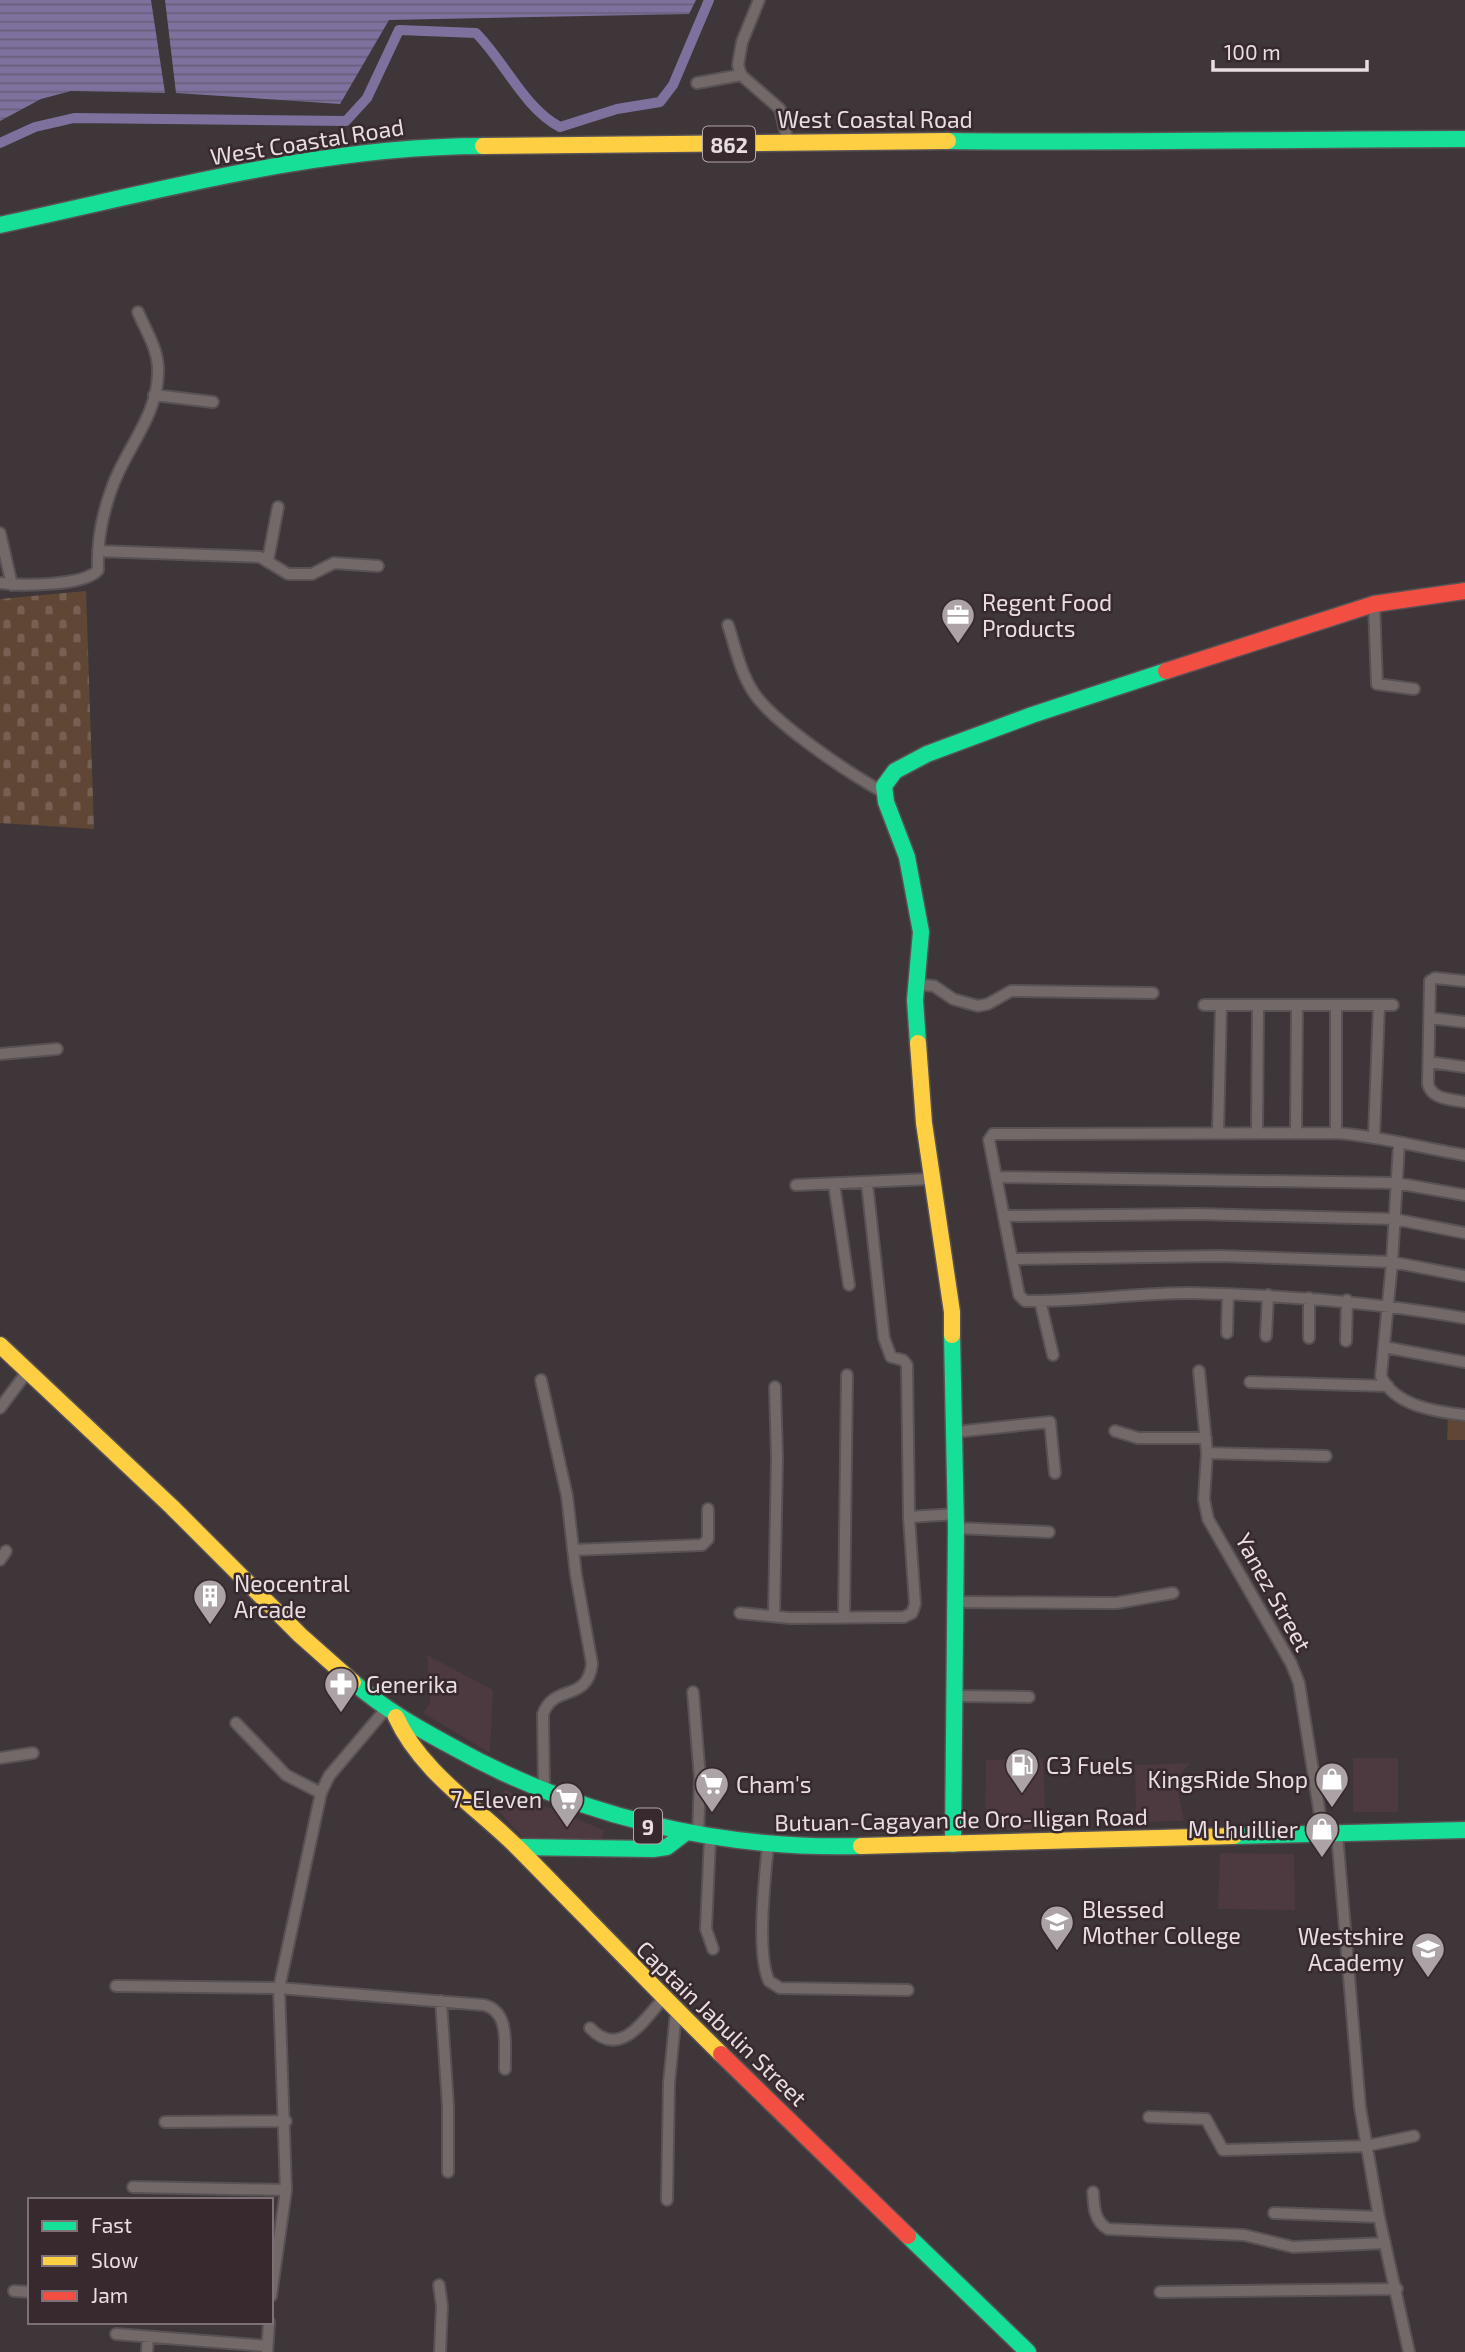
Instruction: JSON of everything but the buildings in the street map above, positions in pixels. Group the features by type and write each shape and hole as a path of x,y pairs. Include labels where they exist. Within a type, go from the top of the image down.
{"main road":[{"name":"West Coastal Road","path":"0,225 297,162 373,150 470,144 565,146 788,142 1465,139"},
{"path":"953,1843 956,1521 952,1312 930,1179 915,984 922,951 921,932 908,857 883,792 888,778 895,771 927,754 1032,715 1374,604 1465,591"},
{"name":"Butuan-Cagayan de Oro-Iligan Road","path":"0,1345 172,1507 310,1645 391,1714 483,1765 544,1791 621,1818 697,1836 768,1845 824,1847 1465,1830"},
{"name":"Captain Jabulin Street","path":"391,1714 409,1742 517,1847 663,1999 1028,2352"},
{"path":"517,1847 653,1849 697,1836"}],"street":[{"path":"759,0 739,51 741,75 780,109 788,142"},
{"path":"697,83 741,75"},
{"path":"0,583 12,585 74,581 93,576 98,570 98,551 113,486 143,432 158,376 157,356 138,312"},
{"path":"154,395 213,402"},
{"path":"268,560 278,507"},
{"path":"0,533 12,585"},
{"path":"98,551 260,557 288,575 312,574 334,563 378,566"},
{"path":"1374,604 1377,684 1414,689"},
{"path":"728,625 746,679 763,704 832,761 883,792"},
{"path":"1465,981 1436,978 1430,981 1428,1088 1438,1097 1465,1102"},
{"path":"915,984 934,986 953,999 971,1005 988,1004 1006,992 1153,993"},
{"path":"1204,1006 1393,1005"},
{"path":"1218,1132 1221,1006"},
{"path":"1257,1132 1258,1006"},
{"path":"1336,1006 1336,1133"},
{"path":"1374,1136 1379,1006"},
{"path":"1296,1133 1297,1007"},
{"path":"1430,1018 1465,1022"},
{"path":"0,1054 57,1049"},
{"path":"1429,1062 1465,1067"},
{"path":"1465,1155 1399,1144 1374,1136 1336,1133 993,1134 989,1140 1021,1299 1040,1301 1188,1293 1268,1295 1387,1304 1465,1318"},
{"path":"1399,1144 1392,1262 1381,1376 1388,1386 1425,1409 1465,1415"},
{"path":"996,1177 1396,1183 1465,1195"},
{"path":"796,1185 930,1179"},
{"path":"740,1613 774,1616 904,1617 912,1613 915,1604 909,1517 907,1365 904,1360 891,1357 884,1338 867,1183"},
{"path":"834,1184 849,1285"},
{"path":"1004,1216 1197,1214 1394,1219 1465,1234"},
{"path":"1013,1259 1219,1256 1392,1262 1465,1276"},
{"path":"1227,1334 1228,1295"},
{"path":"1266,1336 1268,1295"},
{"path":"1309,1298 1309,1338"},
{"path":"1346,1341 1347,1300"},
{"path":"1040,1301 1054,1355"},
{"path":"1384,1348 1465,1362"},
{"name":"Yanez Street","path":"1199,1371 1207,1453 1204,1499 1208,1518 1291,1663 1299,1683 1330,1834 1366,2146 1409,2352"},
{"path":"0,1408 27,1372"},
{"path":"844,1617 847,1375"},
{"path":"541,1380 567,1496 592,1664 591,1676 580,1689 562,1694 547,1704 543,1714 544,1791"},
{"path":"1250,1382 1388,1386"},
{"path":"774,1616 777,1458 775,1387"},
{"path":"955,1432 1050,1422 1055,1473"},
{"path":"1115,1431 1138,1438 1206,1438"},
{"path":"1207,1453 1326,1456"},
{"path":"573,1550 702,1545 708,1539 708,1509"},
{"path":"909,1517 1049,1532"},
{"path":"956,1602 1116,1603 1173,1592"},
{"path":"693,1692 700,1778 697,1836 706,1929 713,1949"},
{"path":"955,1696 1029,1697"},
{"path":"273,2259 286,2190 286,2122 279,1988 321,1793 329,1776 391,1714"},
{"path":"236,1723 286,1775 321,1793"},
{"path":"0,1759 33,1753"},
{"path":"768,1845 764,1899 765,1966 769,1982 780,1988 908,1990"},
{"path":"116,1986 279,1988 484,2005 500,2012 505,2069"},
{"path":"590,2028 601,2039 616,2041 631,2032 663,1999"},
{"path":"441,2001 448,2105 448,2172"},
{"path":"667,2200 669,2083 676,2012"},
{"path":"1149,2117 1206,2119 1223,2150 1366,2146 1414,2136"},
{"path":"165,2122 286,2122"},
{"path":"133,2187 286,2190"},
{"path":"1093,2192 1094,2209 1101,2225 1108,2229 1236,2234 1293,2247 1385,2243"},
{"path":"1274,2213 1379,2217"},
{"path":"439,2285 442,2306 440,2352"},
{"path":"1160,2292 1397,2289"},
{"path":"14,2291 28,2292"},
{"path":"116,2333 267,2349 269,2324"},
{"path":"146,2352 148,2337"}],"shaded area":[{"path":"0,0 151,0 165,93 71,91 41,99 0,121"},
{"path":"165,0 696,0 689,14 389,20 340,104 176,93"},
{"path":"427,1655 493,1690 490,1753 423,1713 430,1703"},
{"path":"1353,1758 1398,1758 1398,1812 1353,1812"},
{"path":"1043,1759 1046,1829 985,1830 986,1760"},
{"path":"1190,1763 1176,1780 1184,1821 1136,1822 1135,1765"},
{"path":"505,1790 604,1830 601,1843 526,1841 493,1805"},
{"path":"1220,1853 1294,1854 1295,1910 1218,1909"}],"green space":[{"path":"86,591 94,829 0,823 0,599"},
{"path":"1448,1416 1465,1416 1465,1440 1447,1440"}],"waterway":[{"path":"0,143 35,127 74,118 346,121 367,98 399,30 476,33 525,97 547,119 560,127 617,109 660,102 673,85 709,0"}],"traffic: fast":[{"path":"948,141 1465,139"},
{"path":"0,225 179,185 300,162 422,148 483,146"},
{"path":"918,1043 915,1000 921,932 907,857 886,802 884,786 895,771 927,754 1032,715 1166,671"},
{"path":"952,1335 956,1528 953,1844"},
{"path":"353,1682 401,1717 499,1771 598,1809 701,1835 807,1846 861,1846"},
{"path":"1234,1836 1465,1830"},
{"path":"517,1847 653,1849 667,1847 684,1834"},
{"path":"908,2236 1028,2352"}],"traffic: slow":[{"path":"483,146 948,141"},
{"path":"918,1043 924,1123 952,1312 952,1335"},
{"path":"0,1345 172,1507 300,1635 353,1682"},
{"path":"396,1717 407,1737 435,1772 519,1849 721,2054"},
{"path":"861,1846 1234,1836"}],"traffic: jam":[{"path":"1166,671 1374,604 1465,591"},
{"path":"721,2054 908,2236"}],"place":[{"name":"Regent Food Products","path":"958,645"},
{"name":"Neocentral Arcade","path":"210,1626"},
{"name":"Generika","path":"341,1714"},
{"name":"C3 Fuels","path":"1022,1795"},
{"name":"KingsRide Shop","path":"1332,1809"},
{"name":"Cham's","path":"712,1814"},
{"name":"7-Eleven","path":"567,1829"},
{"name":"M Lhuillier","path":"1322,1859"},
{"name":"Blessed Mother College","path":"1057,1952"},
{"name":"Westshire Academy","path":"1428,1979"}]}
